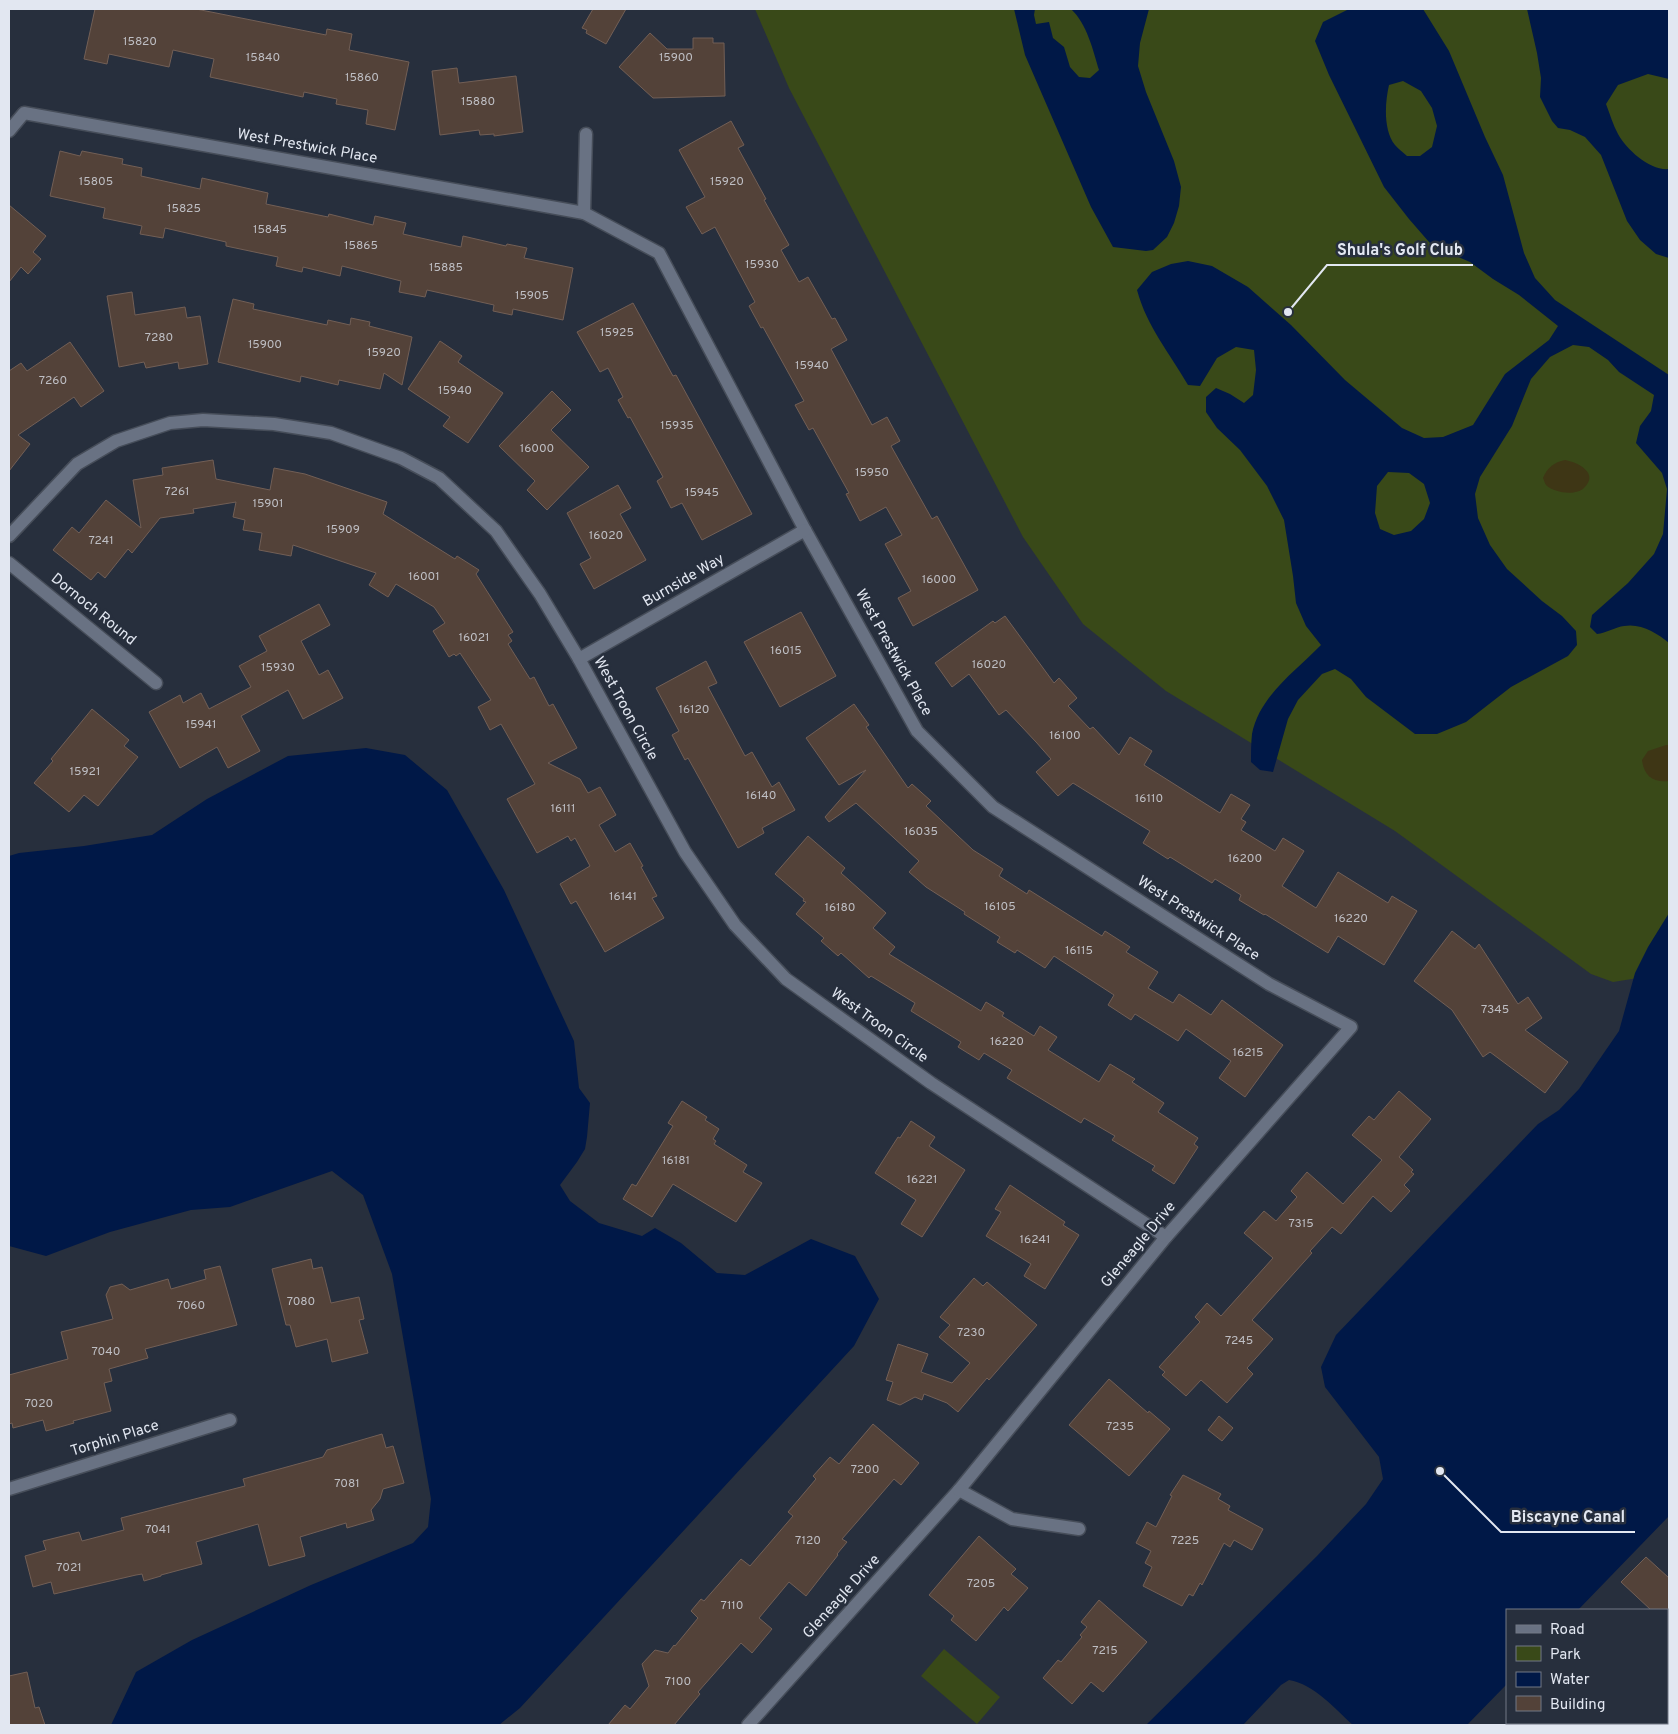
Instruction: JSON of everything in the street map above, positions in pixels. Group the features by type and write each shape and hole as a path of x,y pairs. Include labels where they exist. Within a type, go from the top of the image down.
{"street":[{"name":"West Prestwick Place","path":"9,131 24,113 584,213 659,253 805,530 917,731 993,807 1269,984 1351,1028"},
{"path":"584,213 586,134"},
{"name":"West Troon Circle","path":"9,536 77,464 116,441 170,422 203,420 274,424 332,433 401,458 439,478 496,531 540,594 579,659 686,852 735,925 786,979 931,1083 1166,1238"},
{"name":"Burnside Way","path":"579,659 805,530"},
{"name":"Dornoch Round","path":"9,562 156,683"},
{"name":"Gleneagle Drive","path":"748,1725 959,1490 1166,1238 1351,1028"},
{"name":"Torphin Place","path":"9,1489 230,1420"},
{"path":"959,1490 1012,1519 1079,1529"}],"green space":[{"path":"755,9 1669,9 1669,965 1657,975 1613,982 1591,974 1395,831 1166,691 1083,624 1023,537 789,88"},
{"path":"944,1649 1000,1697 977,1724 921,1676"}],"sand":[{"path":"1565,460 1581,466 1588,473 1588,483 1584,488 1576,492 1559,492 1545,484 1543,478 1549,468 1557,462"},
{"path":"1669,745 1669,781 1658,781 1647,774 1642,760 1648,751"}],"water":[{"path":"1014,9 1035,9 1036,24 1049,22 1053,38 1064,47 1070,67 1079,77 1090,78 1099,70 1085,30 1077,15 1071,9 1149,9 1140,43 1138,66 1146,92 1174,161 1181,187 1179,206 1174,223 1167,237 1153,250 1146,251 1113,247 1091,207 1025,55"},
{"path":"1349,9 1423,9 1449,51 1503,175 1524,253 1535,278 1555,300 1669,375 1669,643 1654,632 1643,627 1630,625 1597,634 1590,627 1592,615 1628,583 1654,554 1663,534 1667,489 1662,473 1636,443 1640,426 1651,411 1654,395 1619,372 1608,360 1589,347 1573,345 1550,357 1531,379 1512,426 1480,477 1475,494 1478,518 1490,545 1507,569 1542,601 1562,616 1576,631 1577,645 1568,656 1511,687 1466,722 1437,734 1415,734 1366,697 1351,679 1335,669 1322,674 1298,700 1288,719 1273,772 1260,770 1251,762 1252,734 1256,720 1270,696 1321,645 1306,626 1296,603 1284,520 1267,486 1240,450 1217,428 1206,412 1206,397 1216,388 1244,403 1253,395 1256,370 1254,350 1236,347 1217,358 1200,386 1188,385 1153,328 1137,290 1152,272 1171,264 1188,261 1212,266 1248,287 1291,325 1345,380 1402,428 1424,438 1443,437 1473,425 1505,374 1549,340 1558,326 1519,295 1470,262 1442,253 1429,242 1384,187 1329,75 1315,41 1323,22","holes":["1403,81 1421,91 1432,108 1437,126 1432,147 1420,156 1407,156 1395,145 1388,132 1386,108 1389,85","1388,472 1409,473 1424,484 1430,503 1424,519 1411,531 1394,535 1380,529 1375,513 1377,486"]},
{"path":"1527,9 1669,9 1669,79 1648,74 1618,85 1606,104 1616,131 1633,153 1654,167 1669,169 1669,258 1656,254 1640,240 1627,221 1601,155 1585,137 1570,130 1558,128 1552,121 1540,97 1541,78"},
{"path":"366,748 405,755 447,790 504,890 574,1041 579,1088 590,1103 585,1149 560,1185 570,1201 599,1223 642,1236 655,1228 681,1243 717,1273 745,1275 811,1239 855,1256 879,1299 854,1346 520,1708 499,1725 111,1725 136,1672 192,1640 311,1585 413,1543 428,1527 431,1499 392,1274 363,1195 332,1171 230,1207 191,1210 110,1232 46,1256 9,1246 9,856 19,853 84,846 152,835 207,799 288,756"},
{"path":"1669,913 1669,1516 1579,1609 1506,1609 1506,1685 1467,1725 1353,1725 1307,1686 1289,1680 1281,1685 1243,1725 1146,1725 1317,1556 1366,1504 1383,1479 1379,1457 1325,1387 1321,1367 1336,1335 1538,1124 1559,1110 1579,1089 1619,1031 1635,973 1648,947"}],"building":[{"path":"95,9 196,9 326,35 327,29 352,34 349,50 409,62 395,130 366,124 368,110 336,104 337,99 304,92 303,97 210,77 214,59 173,50 169,67 109,54 107,64 84,59"},
{"path":"593,9 626,9 606,44 586,33 587,30 582,28"},
{"path":"650,33 667,49 693,49 693,38 713,38 713,43 724,43 725,96 653,98 619,67"},
{"path":"457,68 459,83 516,76 523,132 494,136 494,134 480,135 479,130 440,135 432,71"},
{"path":"731,121 744,145 738,148 789,245 781,250 799,282 808,277 832,319 835,318 847,340 831,349 872,425 887,417 900,441 891,446 932,519 937,516 978,590 913,626 898,598 911,591 885,544 902,535 886,507 860,521 846,494 849,493 813,428 809,430 795,405 804,401 763,327 761,328 749,306 755,302 715,227 702,234 686,207 705,197 679,150"},
{"path":"60,151 80,156 82,151 123,159 122,164 142,168 141,176 200,189 202,178 268,193 266,204 328,217 329,214 373,225 375,216 406,223 403,234 461,247 463,236 506,246 507,244 527,248 524,258 573,268 563,320 513,309 512,315 493,311 494,305 427,290 425,297 399,292 401,281 342,266 340,276 303,267 302,272 276,266 278,257 226,246 226,242 165,228 163,238 140,234 142,226 103,218 105,208 50,196"},
{"path":"9,205 46,236 33,252 41,259 28,274 21,267 9,282"},
{"path":"132,292 135,315 185,307 187,318 200,316 208,364 179,369 178,362 146,368 144,362 119,367 107,296"},
{"path":"233,299 254,304 253,309 327,325 328,320 350,325 351,318 370,322 369,326 412,337 402,385 384,373 380,389 339,380 338,385 301,376 300,382 218,362"},
{"path":"633,303 673,376 676,375 752,514 702,540 682,503 671,508 657,481 663,477 630,417 628,418 618,400 623,397 608,368 600,372 577,332"},
{"path":"440,341 462,356 458,362 503,393 468,443 443,426 450,417 408,389"},
{"path":"70,342 104,391 81,407 74,397 18,435 30,444 9,471 9,371 21,363 27,371"},
{"path":"552,391 571,410 551,430 589,467 547,510 527,490 535,481 499,446"},
{"path":"213,460 216,479 270,490 274,468 305,474 387,502 383,514 455,559 457,556 479,570 476,574 513,632 508,635 512,641 508,644 530,679 534,677 549,706 553,704 577,748 548,763 580,779 588,793 600,787 616,815 599,825 615,852 630,843 657,896 652,898 664,918 605,952 576,901 571,904 560,884 590,866 575,838 571,841 568,836 537,853 507,799 535,784 501,724 490,730 478,707 491,700 460,653 449,657 433,631 445,623 434,607 396,584 388,597 369,585 376,573 293,545 291,556 259,550 262,533 243,530 245,520 233,517 236,502 193,509 194,513 160,518 132,553 128,549 105,578 98,572 91,580 53,550 72,527 79,533 106,500 141,528 133,480 163,475 162,468"},
{"path":"618,485 631,508 620,514 646,560 594,589 580,564 591,558 567,513"},
{"path":"319,604 330,625 301,641 319,675 328,670 343,698 303,719 288,690 241,716 260,751 228,768 217,747 180,768 149,712 180,695 183,703 201,693 209,709 251,687 239,666 267,651 259,636"},
{"path":"801,612 836,676 780,707 744,642"},
{"path":"1005,616 1054,683 1059,678 1077,698 1068,706 1090,729 1093,727 1119,755 1130,737 1152,751 1144,765 1220,813 1231,794 1250,805 1241,819 1246,822 1241,830 1275,851 1283,838 1304,851 1282,886 1316,908 1338,872 1388,903 1392,896 1417,911 1384,965 1338,936 1328,953 1239,900 1241,895 1215,879 1212,883 1143,843 1150,831 1073,783 1058,796 1036,772 1051,759 1036,742 1006,710 999,715 969,674 952,687 935,663 993,621 995,623"},
{"path":"706,661 717,683 708,687 745,756 752,752 772,787 779,782 795,810 762,828 764,833 738,848 688,758 685,760 672,735 679,731 656,688"},
{"path":"854,704 869,725 866,727 908,788 912,784 931,801 926,806 973,850 1003,869 999,876 1027,894 1029,890 1102,936 1105,931 1130,947 1126,952 1158,972 1148,988 1173,1003 1179,994 1211,1015 1222,1000 1283,1045 1245,1097 1219,1078 1231,1061 1186,1029 1178,1041 1135,1014 1131,1020 1108,1005 1114,995 1054,956 1045,968 1017,950 1015,953 997,942 1000,937 926,887 909,872 919,861 856,803 829,822 825,817 866,770 839,785 806,738"},
{"path":"92,709 129,740 124,746 138,757 98,806 84,795 69,812 34,783"},
{"path":"808,836 845,868 841,873 886,913 873,928 895,947 889,954 981,1011 986,1002 1004,1013 1002,1016 1034,1036 1040,1026 1057,1037 1048,1050 1099,1082 1110,1064 1135,1079 1132,1082 1164,1103 1158,1112 1198,1138 1194,1144 1198,1147 1174,1184 1152,1170 1155,1166 1112,1140 1115,1136 1084,1118 1081,1123 1007,1078 1012,1070 984,1053 979,1060 958,1047 961,1042 911,1011 915,1003 871,976 869,978 841,953 838,956 821,941 824,938 796,914 806,902 803,901 804,899 775,874"},
{"path":"1452,931 1475,949 1479,944 1518,1004 1528,997 1542,1018 1525,1030 1568,1062 1545,1093 1490,1052 1483,1057 1452,1010 1414,981"},
{"path":"1399,1091 1431,1119 1399,1157 1413,1170 1411,1172 1414,1174 1404,1185 1410,1191 1391,1212 1373,1196 1341,1234 1332,1227 1310,1251 1312,1253 1252,1320 1273,1339 1247,1368 1253,1374 1227,1403 1201,1380 1186,1396 1162,1375 1165,1372 1159,1367 1200,1322 1195,1317 1207,1303 1221,1316 1273,1258 1244,1233 1264,1211 1276,1221 1297,1197 1291,1191 1307,1172 1343,1204 1382,1160 1352,1135 1369,1116 1374,1120"},
{"path":"682,1101 707,1117 705,1120 719,1129 713,1139 716,1141 714,1144 747,1165 743,1172 762,1183 736,1222 673,1184 652,1217 623,1199 632,1184 636,1186 673,1126 668,1123"},
{"path":"911,1121 935,1137 929,1146 965,1170 922,1237 901,1224 916,1200 875,1173 898,1137 900,1138"},
{"path":"1010,1185 1065,1222 1063,1225 1079,1235 1045,1289 1024,1276 1031,1264 986,1236 1001,1212 995,1209"},
{"path":"311,1259 313,1269 322,1267 331,1303 359,1297 364,1319 359,1320 368,1353 332,1362 327,1339 296,1347 290,1325 286,1325 272,1269"},
{"path":"220,1266 237,1325 145,1349 148,1358 109,1369 112,1381 104,1383 111,1411 73,1421 74,1423 46,1431 43,1420 13,1428 12,1423 9,1424 9,1375 68,1359 61,1332 113,1319 106,1295 110,1287 122,1284 130,1290 168,1279 171,1289 206,1279 204,1270"},
{"path":"974,1278 983,1286 987,1282 1037,1325 958,1412 947,1403 924,1394 922,1400 915,1397 900,1405 887,1400 893,1382 886,1380 898,1344 928,1354 921,1372 952,1383 970,1363 939,1337 950,1325 940,1317"},
{"path":"1109,1379 1148,1413 1149,1411 1170,1429 1129,1476 1069,1425"},
{"path":"1219,1416 1233,1428 1222,1441 1208,1430"},
{"path":"873,1424 919,1463 901,1485 894,1479 842,1539 847,1542 806,1596 789,1582 759,1618 772,1629 752,1653 741,1643 698,1692 700,1694 674,1725 608,1725 625,1705 630,1709 649,1686 642,1664 655,1650 668,1653 675,1646 698,1618 691,1611 701,1599 704,1601 741,1559 750,1566 793,1516 788,1512 816,1479 813,1476 830,1457 839,1464"},
{"path":"382,1434 386,1448 393,1446 404,1483 383,1489 380,1499 371,1510 374,1520 347,1528 346,1523 300,1537 305,1556 269,1566 258,1524 196,1542 202,1564 144,1581 142,1574 54,1594 51,1582 33,1587 25,1556 46,1550 43,1541 79,1532 82,1541 124,1530 121,1518 245,1486 243,1479 323,1457 327,1450"},
{"path":"1183,1475 1221,1494 1218,1499 1230,1506 1228,1510 1263,1529 1252,1550 1234,1540 1230,1547 1224,1543 1202,1585 1200,1583 1193,1596 1189,1594 1182,1606 1143,1586 1152,1567 1145,1563 1151,1551 1136,1543 1147,1522 1156,1527 1172,1496 1170,1495"},
{"path":"979,1536 1016,1569 1011,1574 1028,1588 1008,1611 1004,1607 976,1641 951,1620 954,1616 929,1595"},
{"path":"1646,1557 1669,1578 1669,1610 1650,1609 1621,1582"},
{"path":"1099,1600 1147,1642 1103,1692 1091,1682 1072,1704 1043,1678 1058,1660 1061,1662 1082,1637 1080,1635 1087,1627 1081,1622"},
{"path":"27,1672 35,1708 39,1707 45,1725 9,1725 9,1676"}],"place":[{"name":"Shula's Golf Club","path":"1288,312"},
{"name":"Biscayne Canal","path":"1440,1471"}]}
